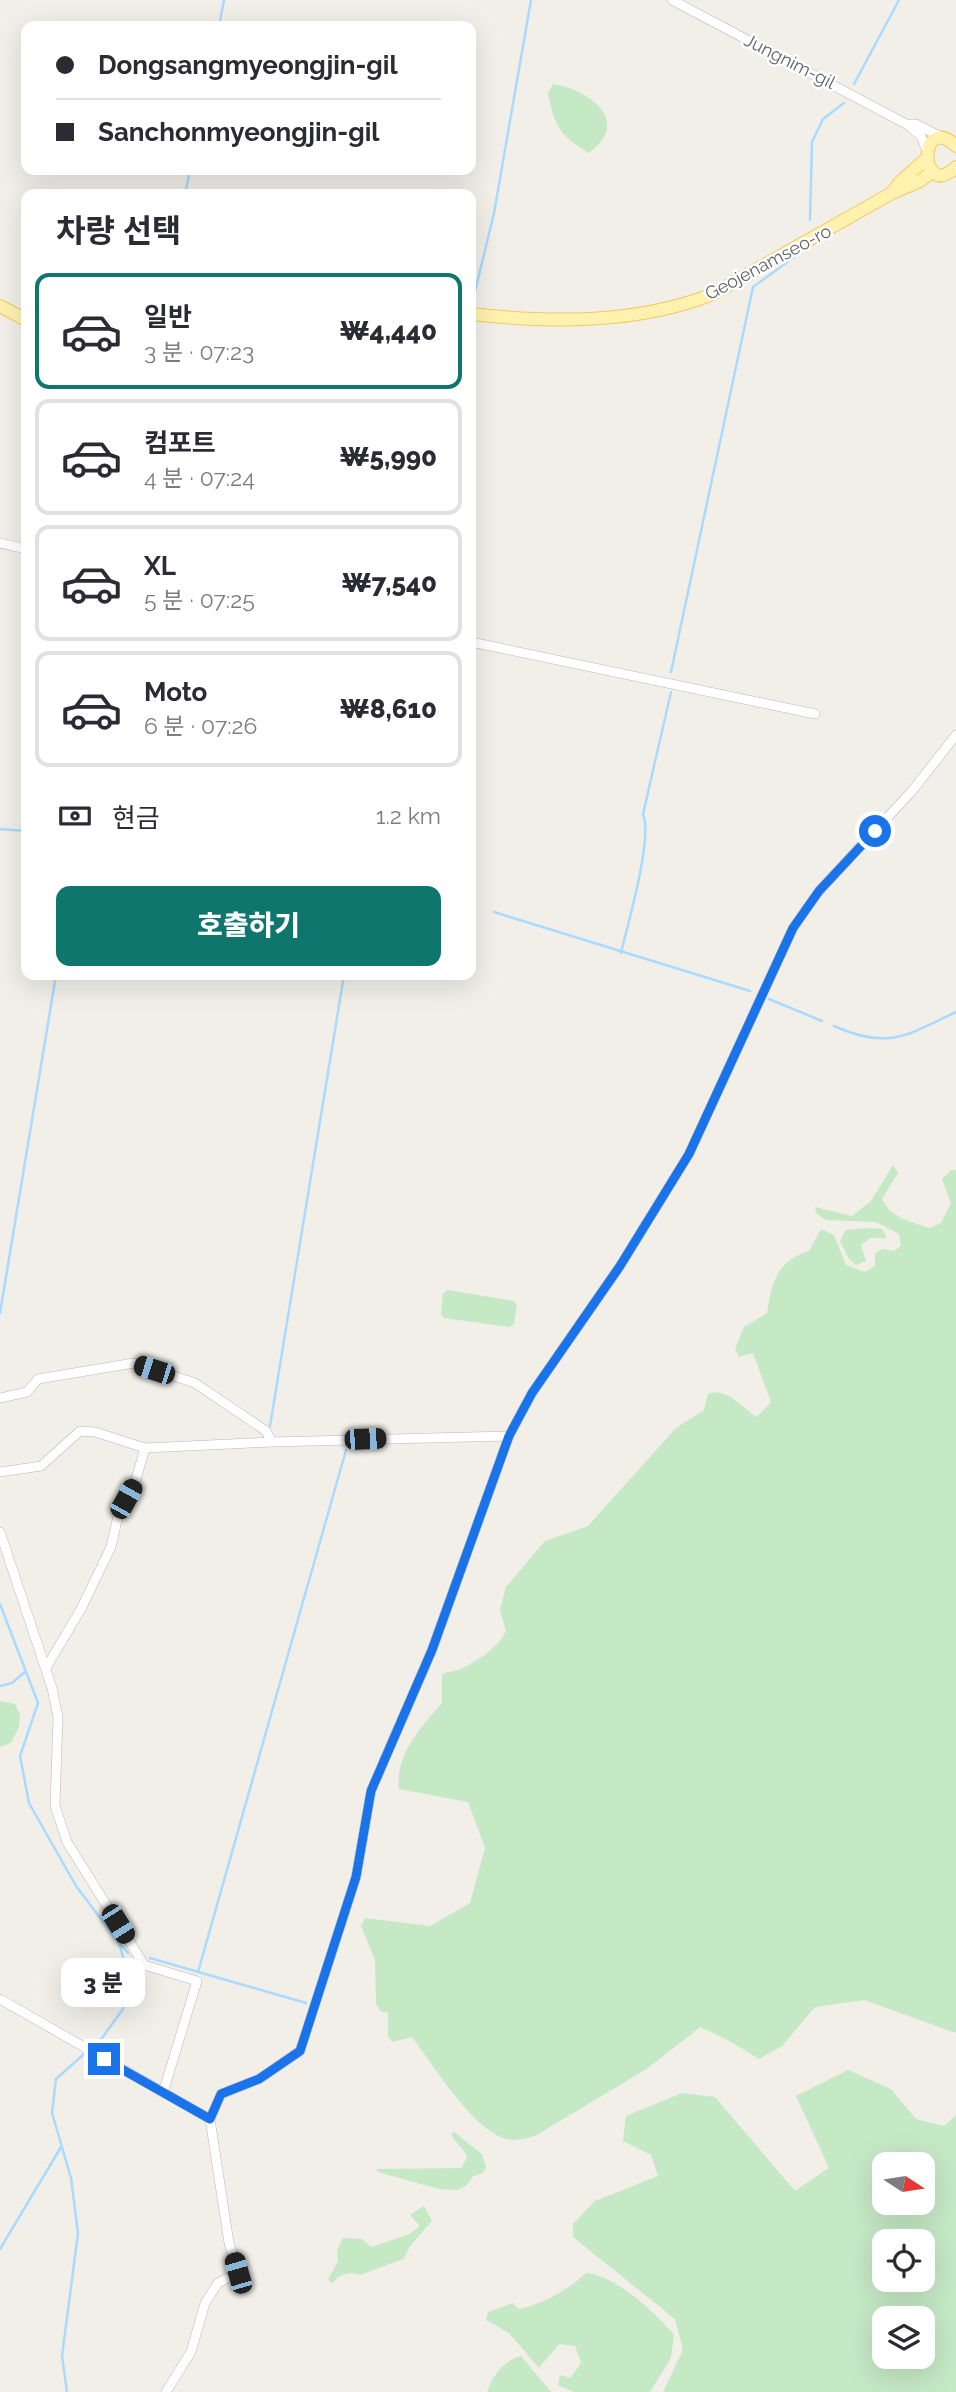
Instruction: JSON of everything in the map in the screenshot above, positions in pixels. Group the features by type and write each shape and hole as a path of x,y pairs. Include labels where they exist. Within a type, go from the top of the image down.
{"main road":[{"name":"Geojenamseo-ro","path":"476,315 538,321 581,320 686,304 713,294 892,193 900,182 929,164 934,141 952,138"},
{"path":"929,164 943,174 955,169"},
{"path":"0,306 21,317"}],"street":[{"name":"Jungnim-gil","path":"672,0 908,125 921,136 929,164"},
{"name":"Jungnim-gil","path":"908,125 916,124 952,138"},
{"path":"0,543 21,548"},
{"path":"476,643 815,714"},
{"path":"166,2392 191,2352 205,2303 218,2283 238,2273 229,2243 210,2119 221,2094 259,2079 300,2051 356,1877 371,1791 432,1650 509,1436 532,1393 620,1266 673,1183 793,928 819,891 912,791 956,735"},
{"path":"0,1398 27,1392 38,1379 134,1363 195,1383 266,1430 272,1442"},
{"path":"0,1472 41,1466 80,1431 95,1432 145,1448 509,1436"},
{"path":"46,1668 81,1609 111,1547 119,1512 134,1486 145,1448"},
{"path":"0,1532 46,1668 58,1717 55,1806 67,1842 144,1965 197,1981 163,2093"},
{"path":"0,1999 210,2119"}],"green space":[{"path":"553,84 580,93 601,109 607,130 589,153 571,141 556,122 548,93"},
{"path":"893,1165 898,1173 882,1199 896,1215 930,1228 941,1223 951,1203 942,1179 951,1170 956,1170 956,2033 864,2000 815,2007 782,2046 759,2059 700,2027 648,2068 535,2136 516,2140 498,2136 463,2105 412,2037 392,2042 388,2036 388,2013 380,2011 376,2004 375,1960 361,1926 365,1918 430,1926 470,1903 485,1848 468,1802 399,1789 405,1753 442,1703 442,1675 476,1661 503,1637 506,1631 500,1610 506,1587 545,1541 588,1526 676,1428 704,1410 708,1394 722,1393 757,1417 771,1402 753,1353 739,1357 735,1349 744,1327 767,1313 774,1283 783,1267 798,1255 809,1251 821,1229 834,1235 846,1265 865,1272 875,1266 875,1253 882,1249 894,1251 901,1246 899,1234 876,1222 826,1220 816,1213 815,1207 852,1216 871,1201"},
{"path":"882,1229 887,1238 870,1238 861,1245 866,1261 856,1265 849,1259 840,1241 846,1230"},
{"path":"448,1290 514,1301 517,1305 514,1324 509,1327 444,1318 441,1314 443,1293"},
{"path":"0,1701 15,1704 20,1714 19,1727 11,1743 0,1747"},
{"path":"848,2070 891,2089 916,2119 944,2126 956,2115 956,2392 663,2392 683,2350 675,2319 573,2237 573,2224 595,2201 658,2176 651,2155 623,2141 626,2116 682,2093 715,2097 795,2191 829,2168 796,2096"},
{"path":"454,2132 482,2154 486,2167 483,2173 473,2176 466,2186 457,2190 439,2189 378,2172 376,2169 462,2168 467,2157 451,2134"},
{"path":"424,2206 432,2221 411,2245 403,2259 360,2275 345,2274 333,2283 328,2280 338,2261 337,2250 343,2238 362,2239 371,2247 410,2234 420,2226 410,2215"},
{"path":"586,2273 609,2280 634,2296 674,2335 671,2358 650,2392 574,2392 558,2385 560,2375 570,2378 581,2363 575,2346 559,2344 539,2368 509,2333 486,2320 488,2312 513,2303 518,2309 545,2300 563,2291"},
{"path":"521,2356 551,2392 487,2392 500,2370 509,2361"}],"waterway":[{"path":"220,21 224,0"},
{"path":"476,288 494,213 531,0"},
{"path":"854,84 899,0"},
{"path":"810,220 812,142 823,119 844,103"},
{"path":"186,189 189,175"},
{"path":"671,672 753,287 801,252"},
{"path":"621,953 642,861 645,842 643,814 671,692"},
{"path":"0,829 21,831"},
{"path":"494,912 750,991"},
{"path":"0,1313 55,980"},
{"path":"270,1426 343,980"},
{"path":"769,999 822,1021"},
{"path":"834,1026 868,1037 896,1037 956,1012"},
{"path":"198,1972 346,1450"},
{"path":"0,1604 38,1703 20,1756 29,1803 76,1886 119,1943 130,1982 123,2009 102,2038 56,2079 52,2113 71,2178 78,2233 62,2356 67,2392"},
{"path":"0,1686 12,1683 26,1671"},
{"path":"121,1945 128,1953"},
{"path":"150,1958 306,2003"},
{"path":"0,2249 61,2147"}],"route":[{"path":"104,2059 210,2119 221,2094 259,2079 300,2051 356,1877 371,1791 432,1650 498,1459 532,1393 662,1203 689,1154 783,944 819,891 875,831"}]}
